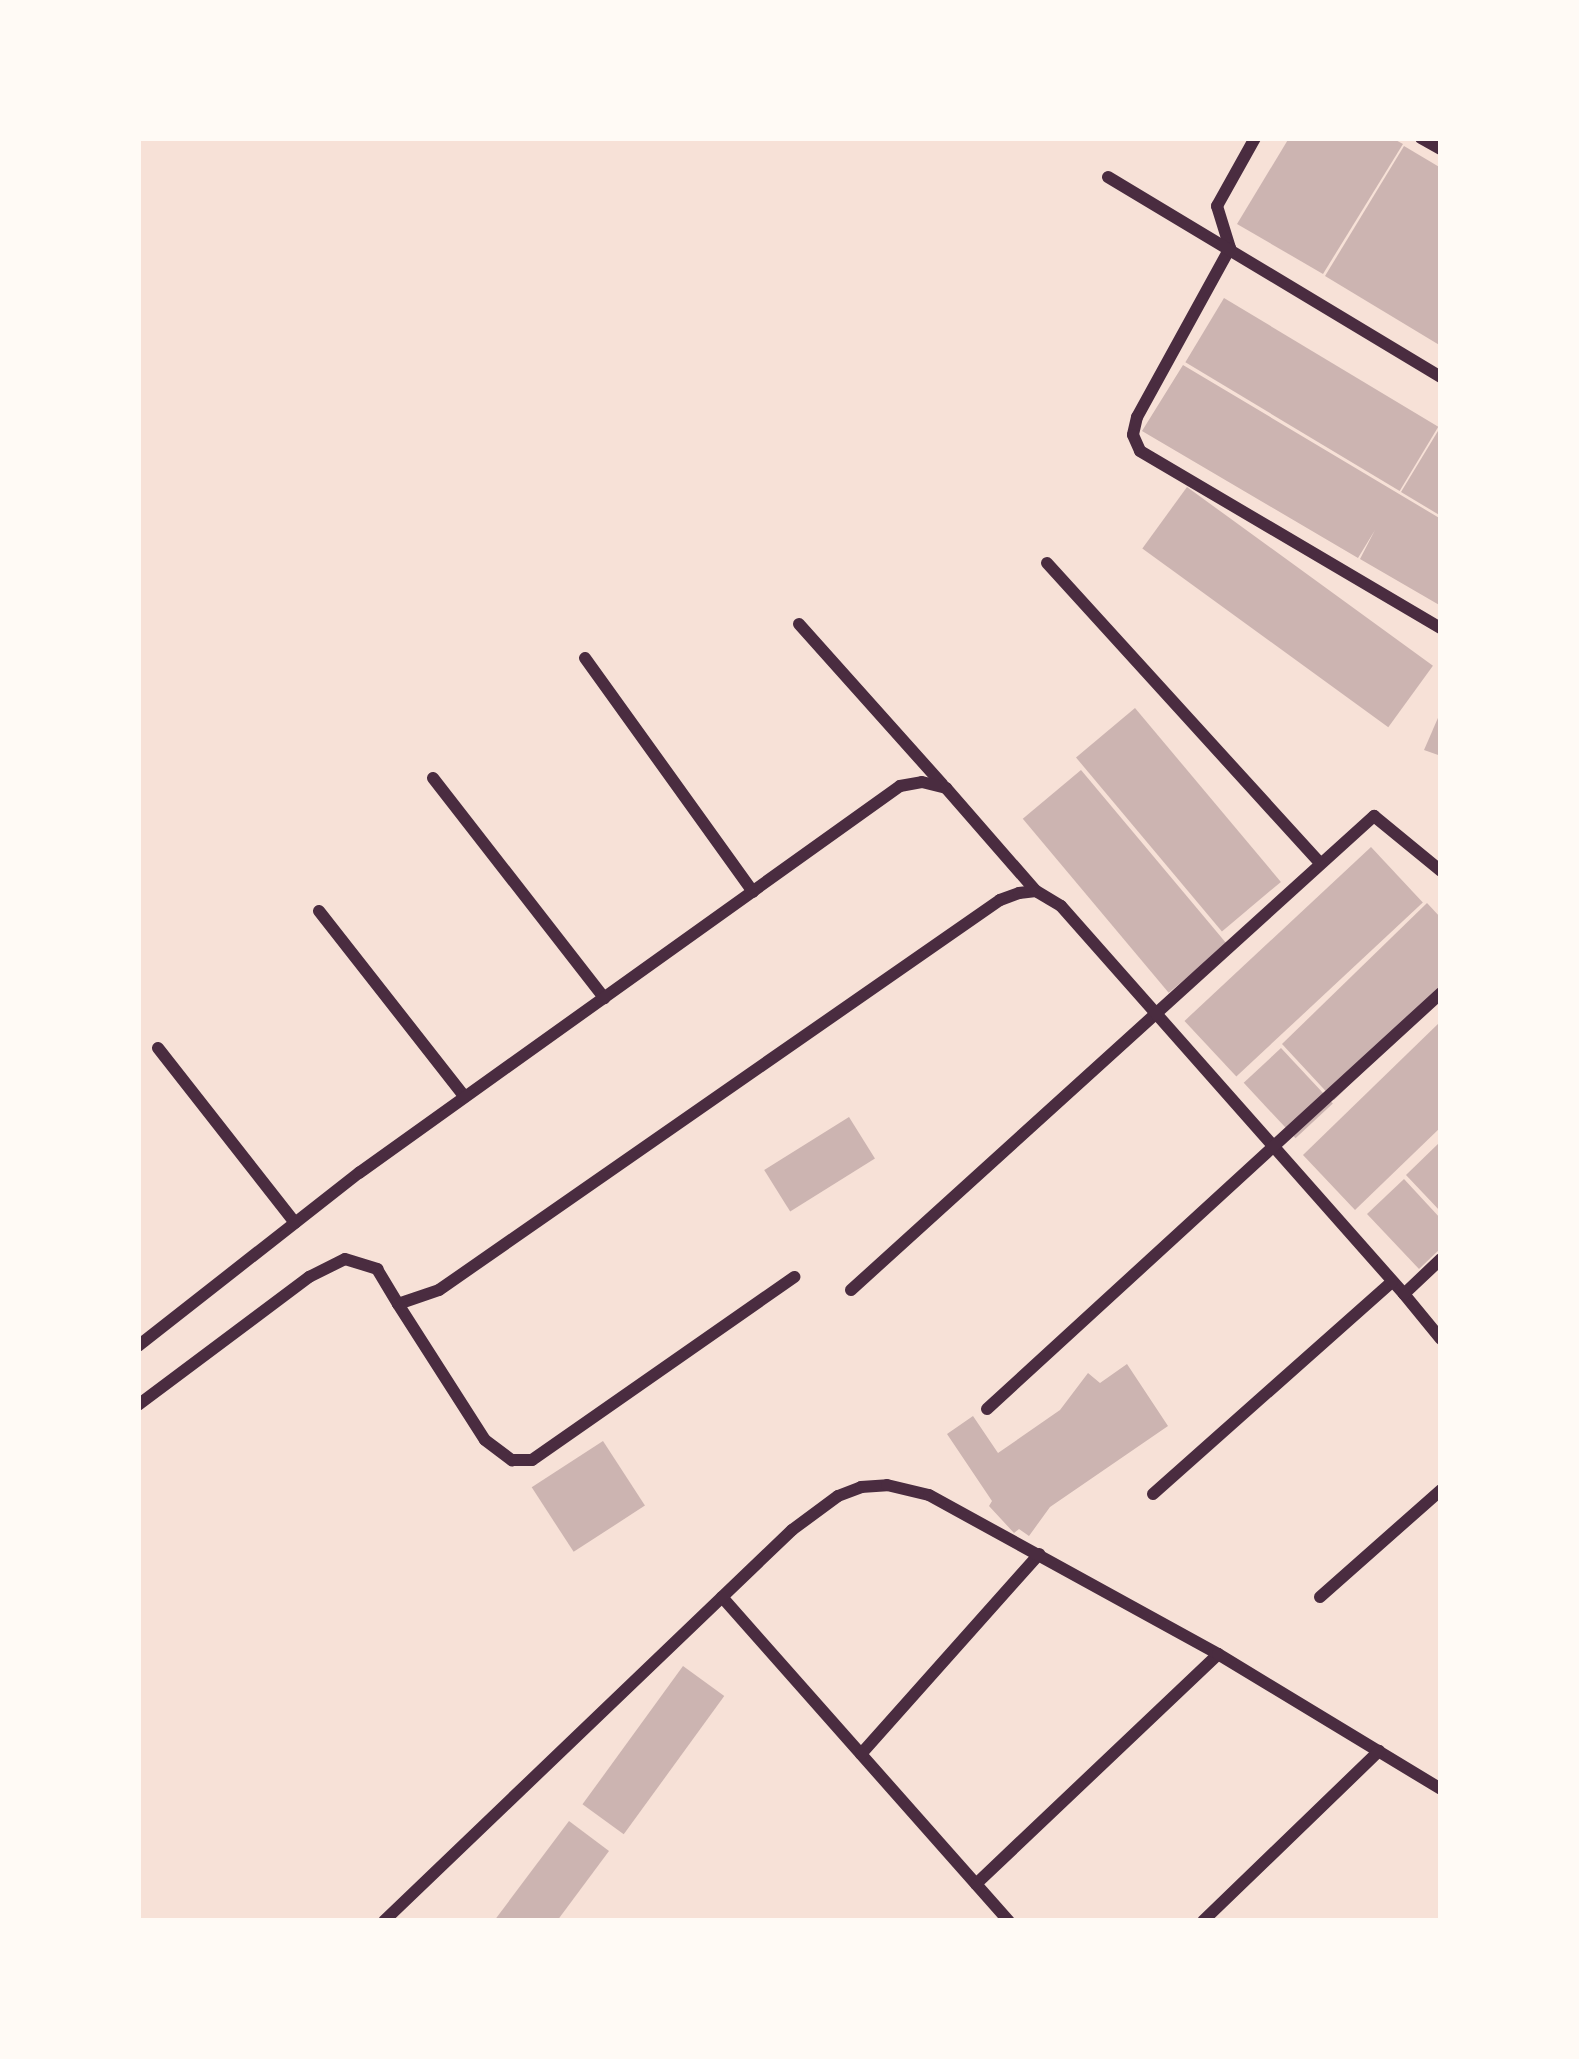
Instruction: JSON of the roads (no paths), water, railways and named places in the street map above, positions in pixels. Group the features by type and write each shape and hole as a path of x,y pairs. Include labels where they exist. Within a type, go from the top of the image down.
{"street":[{"path":"1255,138 1217,206 1230,248 1137,417 1133,435 1140,451 1441,628"},
{"path":"1421,138 1441,149"},
{"path":"1108,177 1441,377"},
{"path":"1047,562 1320,862"},
{"path":"799,624 1036,891 1061,906 1441,1339"},
{"path":"585,658 753,892"},
{"path":"433,778 604,998"},
{"path":"138,1346 465,1097 900,786 922,782 946,788"},
{"path":"851,1290 1374,816 1441,871"},
{"path":"398,1304 439,1290 486,1262 1000,900 1036,891"},
{"path":"319,911 465,1097"},
{"path":"987,1408 1441,993"},
{"path":"158,1048 296,1223"},
{"path":"138,1405 310,1277 345,1259 377,1269 485,1440 512,1460 532,1460 794,1277"},
{"path":"1404,1294 1441,1259"},
{"path":"1154,1494 1392,1282"},
{"path":"384,1921 792,1530 838,1496 861,1487 887,1485 929,1495 1218,1654 1441,1789"},
{"path":"1320,1597 1441,1490"},
{"path":"861,1754 1039,1554"},
{"path":"722,1597 1009,1921"},
{"path":"976,1884 1218,1654"},
{"path":"1203,1921 1378,1751"}]}
